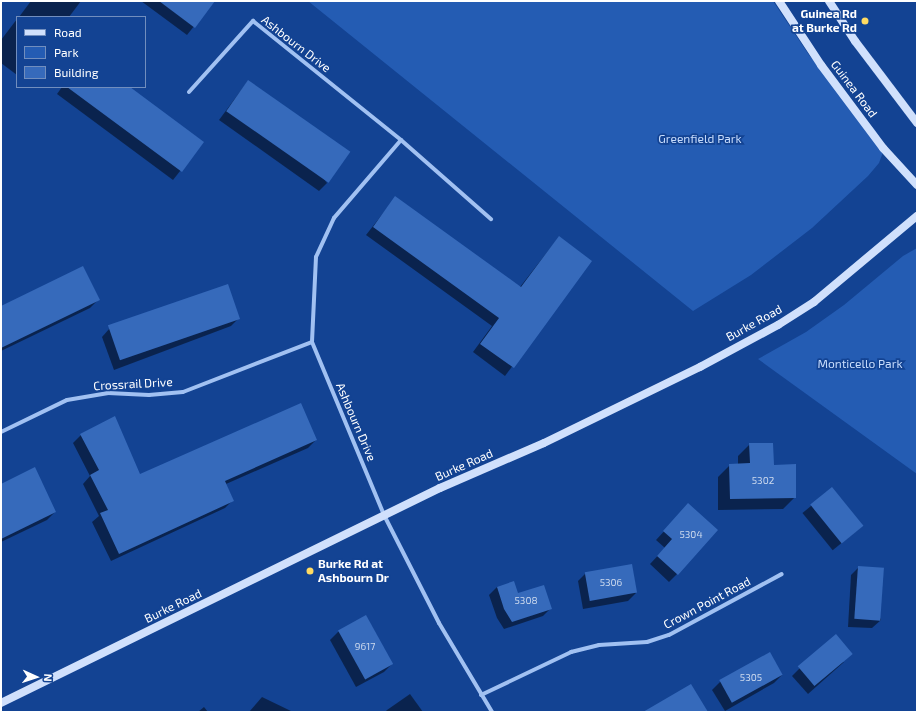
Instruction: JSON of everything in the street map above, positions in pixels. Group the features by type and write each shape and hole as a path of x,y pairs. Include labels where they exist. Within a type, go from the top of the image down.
{"main road":[{"name":"Guinea Road","path":"779,1 840,91 883,148 917,185"},
{"path":"829,1 855,41 917,123"},
{"name":"Burke Road","path":"1,703 385,517 440,488 544,443 778,325 846,277 917,216"}],"street":[{"name":"Ashbourn Drive","path":"189,92 253,22 402,140 491,219"},
{"name":"Ashbourn Drive","path":"402,140 334,218 316,257 312,342 385,517 439,623 492,712"},
{"name":"Crossrail Drive","path":"1,432 67,400 108,393 149,395 183,392 312,342"},
{"name":"Crown Point Road","path":"481,695 571,652 600,645 647,642 670,635 782,574"}],"green space":[{"name":"Greenfield Park","path":"308,1 773,1 809,55 875,130 880,138 883,152 879,163 868,176 812,228 751,275 693,311"},
{"name":"Monticello Park","path":"917,248 917,474 758,359 806,332 844,305 903,256"}],"building":[{"path":"159,1 215,1 195,28"},
{"path":"248,80 350,152 329,183 226,111"},
{"path":"68,88 131,88 204,142 182,172"},
{"path":"395,196 521,287 559,236 592,261 514,368 480,344 499,318 373,227"},
{"path":"83,266 100,300 1,348 1,306"},
{"path":"228,284 240,319 120,360 108,325"},
{"path":"301,403 317,440 225,481 234,501 119,554 100,513 108,510 90,475 99,470 80,434 115,416 140,474"},
{"path":"749,443 773,443 774,465 796,464 796,498 730,499 729,464 750,463"},
{"path":"35,467 56,512 1,539 1,484"},
{"path":"832,487 863,526 842,543 810,505"},
{"path":"688,503 718,530 678,575 657,556 672,539 663,531"},
{"path":"632,564 637,593 590,601 585,572"},
{"path":"858,566 884,568 880,621 854,619"},
{"path":"514,581 518,593 544,585 552,609 512,622 504,609 497,587"},
{"path":"366,615 393,664 365,679 338,631"},
{"path":"836,634 853,654 814,686 798,666"},
{"path":"770,652 783,675 732,703 719,680"},
{"path":"691,684 708,712 643,712"}],"place":[{"name":"Guinea Rd at Burke Rd","path":"865,21"},
{"name":"Burke Rd at Ashbourn Dr","path":"310,571"}]}
